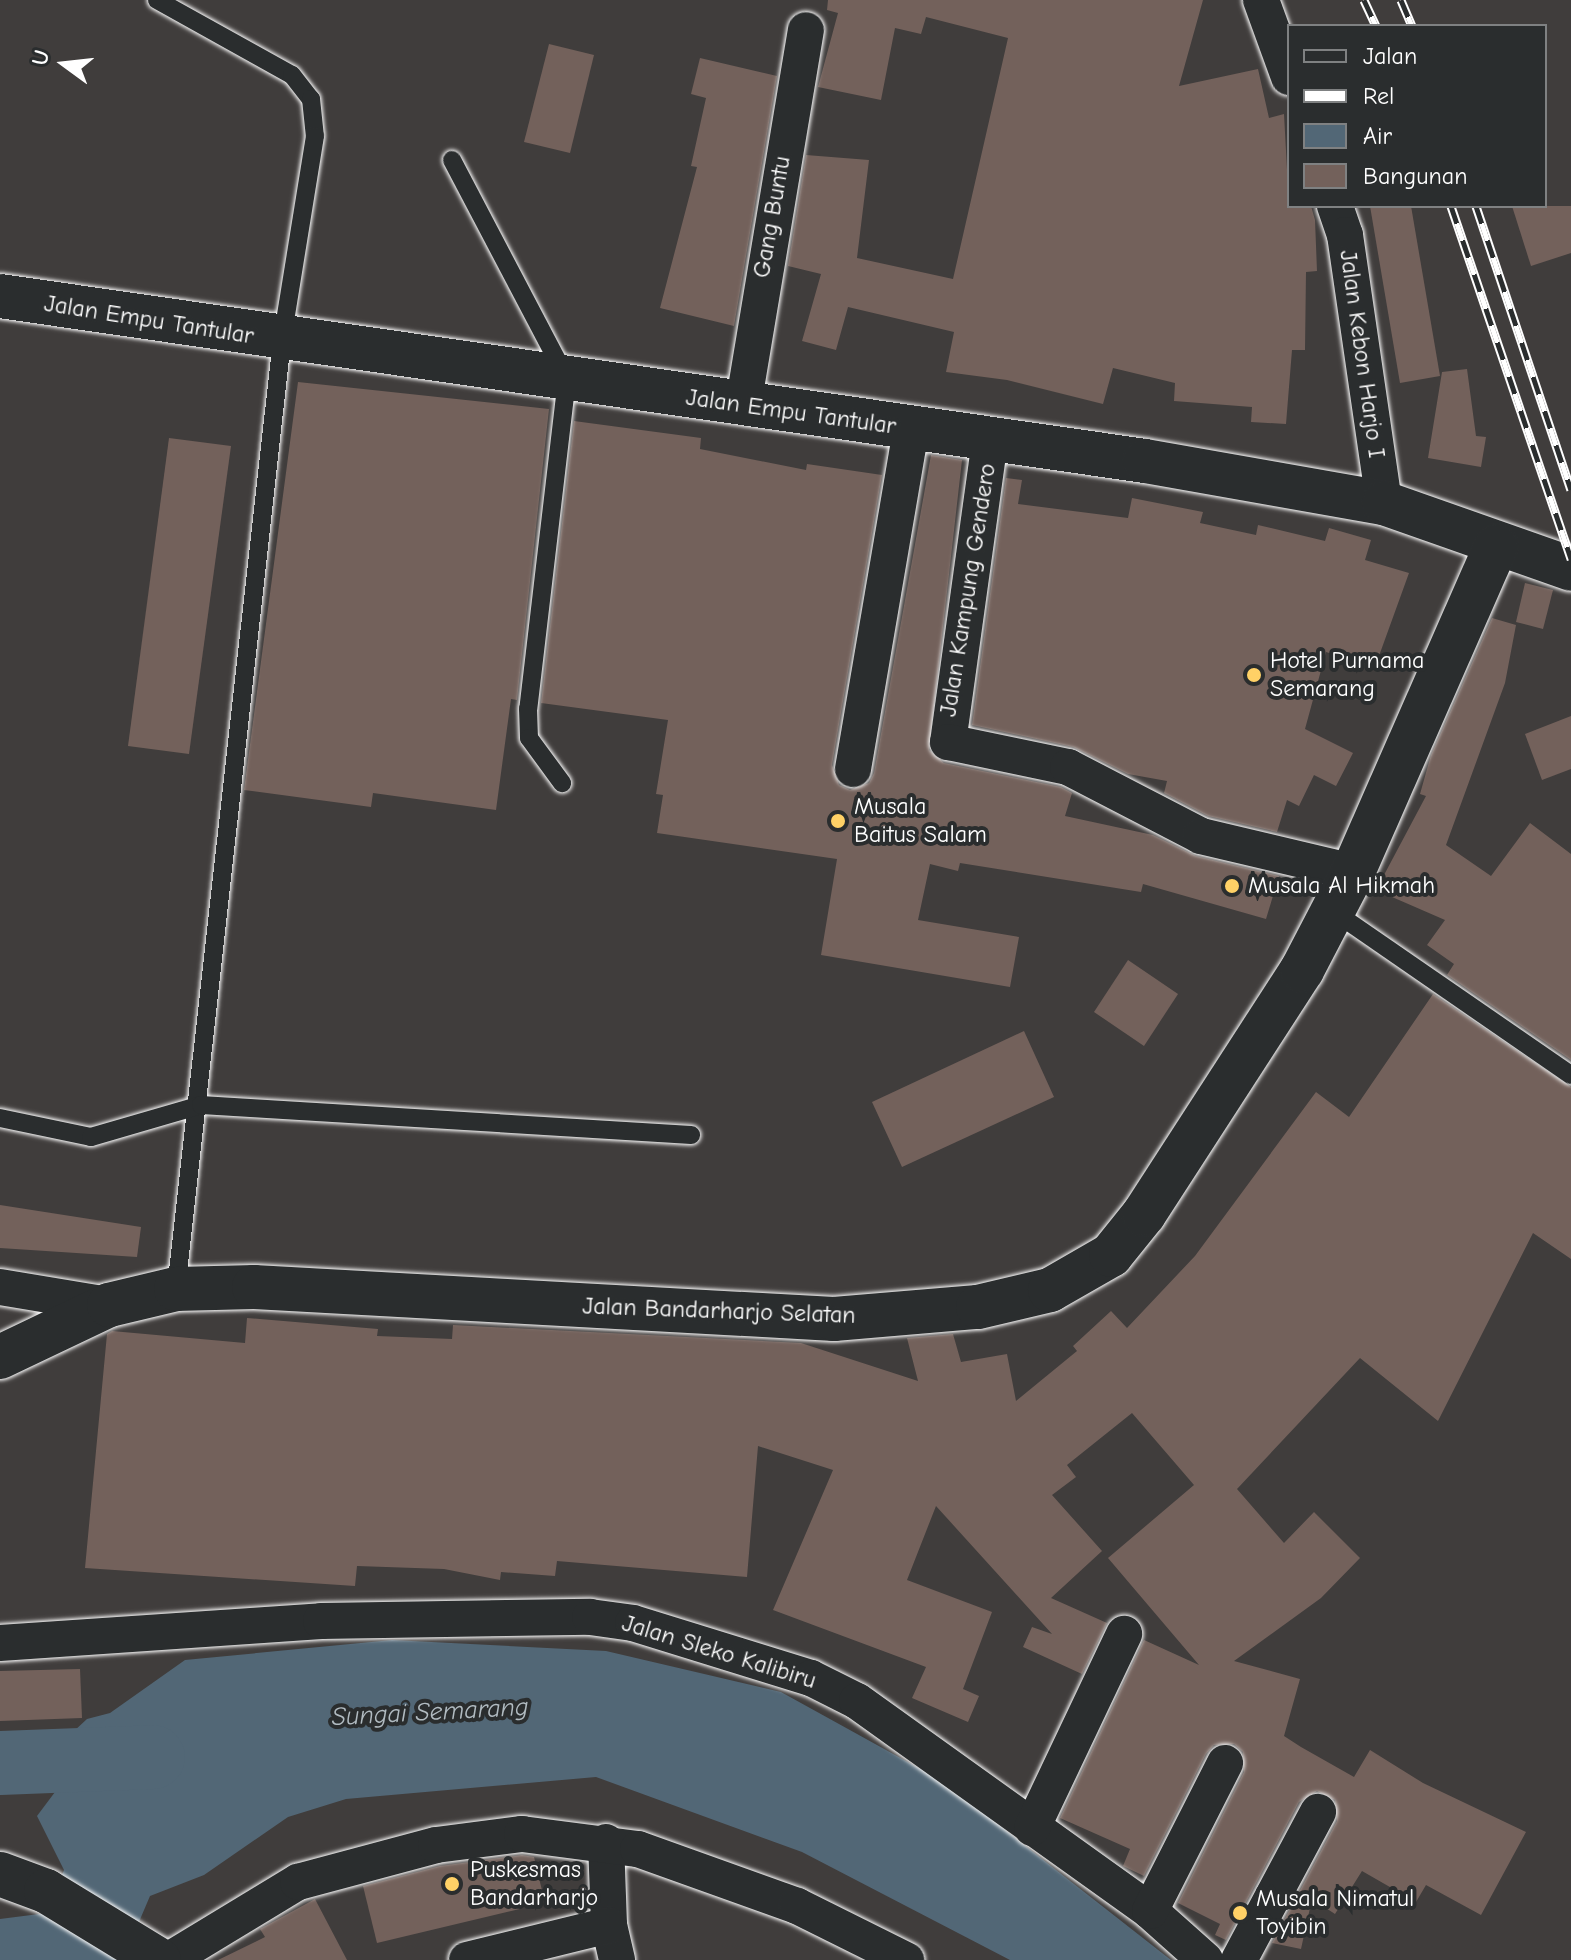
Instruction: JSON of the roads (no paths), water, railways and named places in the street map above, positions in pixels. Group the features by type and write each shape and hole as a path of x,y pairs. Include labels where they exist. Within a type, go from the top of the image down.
{"street":[{"path":"1261,0 1287,72"},
{"name":"Gang Buntu","path":"743,406 806,30"},
{"name":"Jalan Kebon Harjo I","path":"1336,208 1345,235 1384,503"},
{"name":"Jalan Empu Tantular","path":"0,296 282,340 990,440 1384,503 1496,546 1571,569"},
{"path":"853,769 911,429"},
{"name":"Jalan Kampung Gendero","path":"990,440 948,742 1056,763 1189,831 1353,872"},
{"name":"Jalan Bandarharjo Selatan","path":"0,1357 109,1305 176,1289 254,1287 834,1319 978,1307 1050,1290 1111,1255 1144,1214 1302,970 1353,872 1496,546"},
{"path":"0,1287 109,1305"},
{"name":"Jalan Sleko Kalibiru","path":"0,1643 321,1621 611,1618 829,1685 1150,1911 1205,1960"},
{"path":"1032,1828 1124,1634"},
{"path":"1150,1911 1225,1763"},
{"path":"1239,1960 1318,1812"},
{"path":"0,1874 46,1891 158,1956 298,1882 352,1865 522,1834 606,1842 797,1906 906,1960"},
{"path":"606,1842 609,1925 617,1960"},
{"path":"467,1960 609,1925"}],"lane":[{"path":"157,0 292,75 311,99 315,136 282,340 201,1105 176,1289"},
{"path":"452,160 567,379 528,709 529,738 562,783"},
{"path":"1333,911 1571,1075"},
{"path":"0,1118 91,1137 201,1105 691,1135"}],"water":[{"name":"Sungai Semarang","path":"392,1640 606,1651 781,1692 944,1782 1171,1960 1010,1960 802,1852 596,1777 346,1799 288,1817 204,1875 150,1896 127,1950 129,1960 0,1960 0,1919 47,1913 64,1870 37,1816 55,1792 73,1732 87,1719 110,1713 185,1660"}],"waterway":[{"path":"0,1763 153,1757"}],"railway":[{"path":"1364,0 1375,24"},
{"path":"1401,0 1411,24"},
{"path":"1452,208 1571,559"},
{"path":"1477,208 1571,490"}],"place":[{"name":"Hotel Purnama Semarang","path":"1254,675"},
{"name":"Musala Baitus Salam","path":"838,821"},
{"name":"Musala Al Hikmah","path":"1232,886"},
{"name":"Puskesmas Bandarharjo","path":"452,1884"},
{"name":"Musala Nimatul Toyibin","path":"1240,1913"}]}
